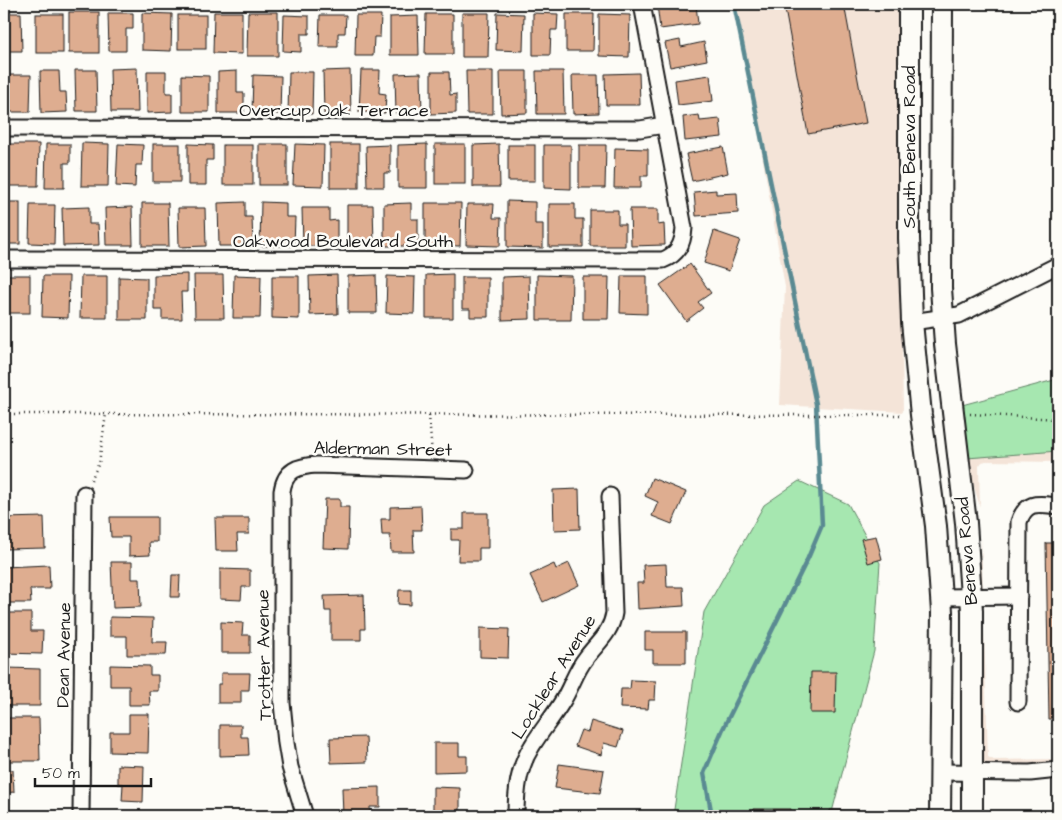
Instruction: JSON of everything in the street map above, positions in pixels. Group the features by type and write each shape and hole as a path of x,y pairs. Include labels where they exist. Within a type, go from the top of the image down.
{"main road":[{"name":"South Beneva Road","path":"904,4 911,290"},
{"name":"South Beneva Road","path":"941,288 942,4"},
{"name":"Beneva Road","path":"941,288 966,523 971,597 972,816"},
{"name":"Beneva Road","path":"911,290 920,415 936,526 941,597 940,816"}],"street":[{"path":"642,4 664,125"},
{"name":"Overcup Oak Terrace","path":"4,128 640,129 664,125"},
{"name":"Oakwood Boulevard South","path":"4,259 654,261 670,257 679,250 684,228 664,125"},
{"path":"912,322 959,315 1058,265"},
{"name":"Alderman Street","path":"282,491 284,480 288,475 305,466 466,470"},
{"name":"Trotter Avenue","path":"282,491 282,703 290,766 305,816"},
{"name":"Dean Avenue","path":"81,816 84,494"},
{"name":"Locklear Avenue","path":"516,816 518,784 526,758 562,702 585,659 602,640 612,621 614,604 610,496"},
{"path":"1018,702 1019,522 1022,512 1033,505 1058,506"},
{"path":"941,597 1019,596"},
{"path":"941,772 1030,773 1058,770"}],"path":[{"path":"4,414 853,416"},
{"path":"84,494 99,463 106,414"},
{"path":"428,469 432,454 429,415"}],"shaded area":[{"path":"736,4 897,4 903,412 780,405 785,287"},
{"path":"1058,451 1058,462 982,462 979,466 980,507 967,458"},
{"path":"981,535 988,757 994,760 1058,759 1058,781 980,779"}],"green space":[{"path":"1058,379 1058,451 967,458 962,405"},
{"path":"799,481 848,504 880,563 874,651 831,816 673,816 704,612 764,505"}],"building":[{"path":"657,4 696,4 698,24 660,29"},
{"path":"784,4 844,4 866,123 808,134"},
{"path":"69,12 99,12 99,53 69,53"},
{"path":"214,12 242,12 242,54 213,53"},
{"path":"248,12 278,12 278,56 247,56"},
{"path":"4,13 21,13 22,51 4,51"},
{"path":"108,13 133,13 133,29 126,29 126,51 109,51"},
{"path":"142,13 172,14 171,51 142,50"},
{"path":"462,13 489,13 488,57 462,57"},
{"path":"497,13 524,14 523,51 496,50"},
{"path":"533,13 558,14 557,30 551,30 550,55 533,55"},
{"path":"36,14 63,14 63,53 36,53"},
{"path":"426,14 453,14 453,54 425,54"},
{"path":"566,14 594,14 593,51 566,51"},
{"path":"599,14 630,15 629,57 599,56"},
{"path":"178,15 206,15 206,49 178,49"},
{"path":"284,15 309,16 309,34 301,34 301,52 283,51"},
{"path":"320,15 346,15 345,33 338,33 338,47 319,47"},
{"path":"356,15 381,15 380,37 374,37 373,56 355,56"},
{"path":"418,16 419,55 390,55 390,17"},
{"path":"680,40 681,47 704,42 707,60 670,67 665,43"},
{"path":"137,68 138,112 111,112 110,69"},
{"path":"75,70 96,70 97,111 76,111"},
{"path":"350,70 351,114 324,114 323,71"},
{"path":"361,70 380,70 379,93 386,94 385,113 359,112"},
{"path":"40,71 59,71 60,92 66,92 67,112 41,113"},
{"path":"147,71 166,71 166,93 172,93 172,112 147,113"},
{"path":"237,71 237,93 244,93 244,113 218,113 218,72"},
{"path":"466,71 493,71 493,114 467,114"},
{"path":"500,71 527,71 527,113 501,114"},
{"path":"536,71 563,71 564,114 537,114"},
{"path":"289,72 313,72 312,114 288,114"},
{"path":"431,72 449,72 450,95 456,94 456,113 431,114"},
{"path":"421,73 422,114 396,114 395,74"},
{"path":"639,73 640,105 606,105 605,74"},
{"path":"4,75 31,75 30,112 4,112"},
{"path":"182,75 209,76 209,112 182,112"},
{"path":"253,75 281,76 280,114 252,113"},
{"path":"572,75 598,75 599,113 573,114"},
{"path":"710,75 713,101 678,105 675,80"},
{"path":"699,115 700,121 720,119 722,137 685,141 683,117"},
{"path":"82,143 109,144 108,186 81,186"},
{"path":"9,144 39,144 38,186 8,186"},
{"path":"46,144 70,144 70,163 64,163 64,188 45,188"},
{"path":"118,144 143,145 142,165 136,165 135,187 116,186"},
{"path":"153,144 180,144 180,182 153,182"},
{"path":"188,144 213,145 213,160 206,160 206,185 188,185"},
{"path":"259,144 287,144 287,185 259,185"},
{"path":"295,144 324,145 323,186 293,185"},
{"path":"330,144 359,144 359,188 330,188"},
{"path":"427,144 427,188 398,188 398,145"},
{"path":"435,144 465,144 465,184 435,184"},
{"path":"499,144 500,187 473,187 473,145"},
{"path":"223,145 253,145 253,185 223,185"},
{"path":"390,145 390,173 384,173 384,187 367,187 366,146"},
{"path":"508,145 535,145 535,181 508,181"},
{"path":"544,145 571,145 571,189 544,188"},
{"path":"579,145 606,145 605,188 579,188"},
{"path":"723,147 728,173 692,181 686,154"},
{"path":"615,148 648,149 648,176 641,176 641,188 614,188"},
{"path":"716,190 716,194 737,193 738,213 696,216 694,192"},
{"path":"507,201 535,202 535,224 543,224 543,248 507,247"},
{"path":"4,202 20,202 20,244 4,244"},
{"path":"245,202 245,217 252,217 253,246 219,246 218,203"},
{"path":"261,202 286,203 286,217 295,217 294,246 260,246"},
{"path":"142,203 168,203 169,246 142,246"},
{"path":"411,203 411,219 418,219 418,246 384,246 384,204"},
{"path":"425,203 461,203 460,246 425,245"},
{"path":"467,204 494,204 493,218 501,218 500,246 466,245"},
{"path":"549,204 575,204 575,219 583,219 583,247 549,247"},
{"path":"30,205 55,205 54,244 29,243"},
{"path":"347,205 373,205 374,245 347,246"},
{"path":"89,207 89,224 98,224 99,245 63,246 62,208"},
{"path":"132,207 133,245 106,245 105,208"},
{"path":"178,208 205,208 206,246 179,247"},
{"path":"302,208 329,208 329,221 337,220 337,246 303,246"},
{"path":"630,209 658,209 658,225 664,224 665,245 631,246"},
{"path":"590,210 618,210 618,224 625,224 625,246 590,246"},
{"path":"714,231 740,240 729,271 704,263"},
{"path":"690,264 711,293 698,302 703,308 686,321 660,285"},
{"path":"187,274 187,292 181,292 182,319 162,319 162,310 154,310 154,275"},
{"path":"453,274 453,318 426,318 426,275"},
{"path":"4,275 30,275 30,313 4,313"},
{"path":"194,275 223,275 224,318 195,318"},
{"path":"234,275 261,276 260,318 233,318"},
{"path":"337,275 338,314 310,315 309,276"},
{"path":"376,275 377,313 348,313 348,276"},
{"path":"537,275 572,276 571,320 537,320"},
{"path":"43,276 69,276 68,318 42,317"},
{"path":"81,276 107,276 107,318 80,318"},
{"path":"272,276 299,276 299,319 272,318"},
{"path":"387,276 415,277 414,314 386,313"},
{"path":"529,276 530,319 502,320 502,277"},
{"path":"621,276 647,276 647,314 620,313"},
{"path":"119,277 147,278 147,320 119,320"},
{"path":"462,277 488,277 488,317 470,317 470,309 462,309"},
{"path":"583,277 609,277 608,319 583,319"},
{"path":"652,478 686,492 672,524 652,516 658,502 645,496"},
{"path":"579,489 580,529 554,530 553,490"},
{"path":"325,499 340,499 340,507 349,507 348,549 323,548"},
{"path":"421,506 422,530 413,530 414,552 391,552 390,535 382,535 381,519 390,519 390,507"},
{"path":"464,513 488,513 488,548 479,548 479,561 458,561 459,540 451,540 451,529 464,529"},
{"path":"44,517 45,548 4,549 4,518"},
{"path":"110,517 157,517 157,542 149,542 150,555 129,556 129,537 111,537"},
{"path":"215,518 249,518 249,534 237,534 238,551 216,551"},
{"path":"876,536 882,559 868,563 861,539"},
{"path":"1046,543 1058,543 1058,719 1049,719"},
{"path":"111,562 132,562 132,579 140,579 141,607 113,608"},
{"path":"569,563 579,585 543,602 530,575 554,564 556,569"},
{"path":"666,564 667,587 683,587 684,606 638,609 637,583 644,583 643,565"},
{"path":"49,565 50,589 30,589 31,603 4,603 4,567"},
{"path":"220,569 250,570 250,587 242,587 241,600 220,599"},
{"path":"172,575 180,575 179,597 171,597"},
{"path":"399,590 411,590 411,605 398,604"},
{"path":"364,595 365,629 361,629 361,640 331,640 331,611 325,611 324,596"},
{"path":"4,613 31,613 31,631 43,631 42,654 4,653"},
{"path":"110,617 153,618 152,642 167,642 166,655 127,655 127,636 110,636"},
{"path":"221,622 243,623 242,635 250,635 250,653 221,653"},
{"path":"480,628 509,629 508,658 480,657"},
{"path":"645,632 686,632 686,663 653,663 653,650 645,650"},
{"path":"110,665 150,666 150,675 158,675 158,691 149,691 150,705 129,705 129,686 110,686"},
{"path":"8,668 40,669 40,706 7,706"},
{"path":"811,672 836,672 835,713 810,713"},
{"path":"221,673 250,673 249,690 241,690 241,703 218,703 218,684 221,684"},
{"path":"631,680 656,681 655,700 649,700 648,709 620,708 621,689 630,689"},
{"path":"129,714 149,714 148,753 110,752 110,732 129,732"},
{"path":"5,718 39,718 40,761 4,761"},
{"path":"591,721 623,731 618,747 604,743 601,755 575,746 581,730 588,732"},
{"path":"220,725 241,725 241,737 248,737 249,755 220,756"},
{"path":"366,737 367,762 331,763 330,738"},
{"path":"434,743 459,743 459,756 467,756 467,771 434,772"},
{"path":"559,764 604,770 600,793 555,788"},
{"path":"118,765 144,766 143,802 122,801 123,784 118,784"},
{"path":"4,770 13,770 14,792 4,793"},
{"path":"380,787 380,807 370,807 370,816 343,816 342,788"},
{"path":"433,787 460,788 460,816 433,816"},
{"path":"754,809 791,809 791,816 753,816"},
{"path":"830,810 855,811 855,816 830,816"}],"waterway":[{"path":"712,816 704,773 722,731 808,558 822,525 816,404 734,4"}]}
